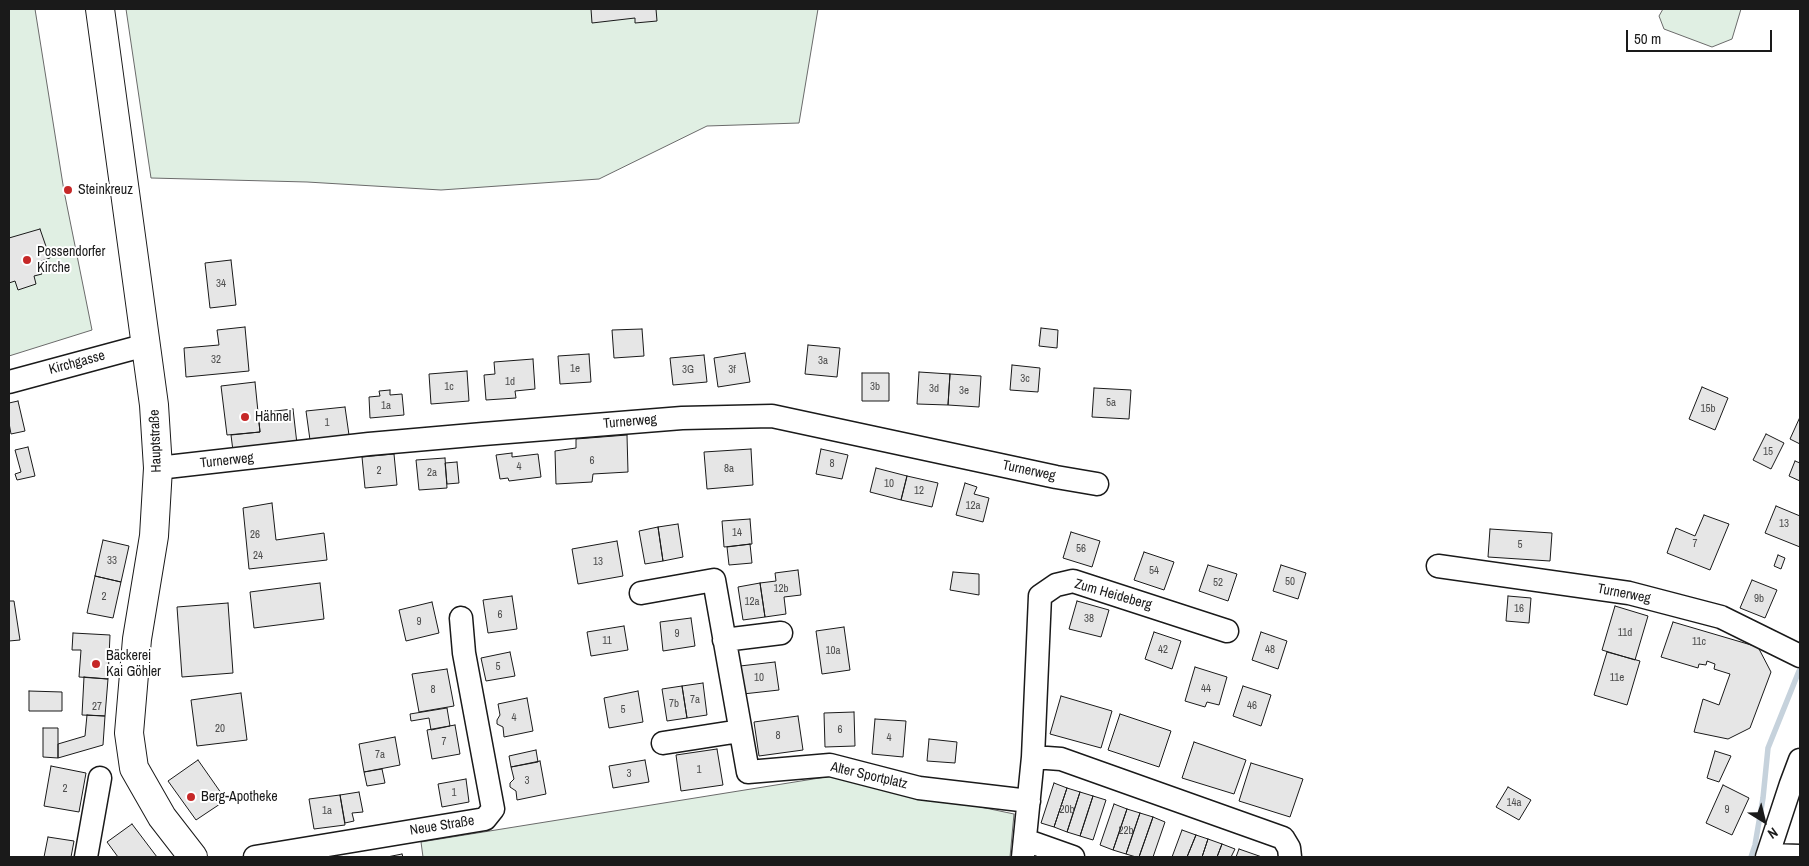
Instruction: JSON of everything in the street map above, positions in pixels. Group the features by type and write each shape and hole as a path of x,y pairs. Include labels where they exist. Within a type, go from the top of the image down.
{"main road":[{"name":"Hauptstraße","path":"100,9 154,405 158,468 154,536 137,639 129,733 134,768 162,816 193,857"}],"street":[{"name":"Kirchgasse","path":"9,382 146,345"},
{"name":"Turnerweg","path":"158,468 368,444 492,433 682,418 772,416 1056,477 1097,484"},
{"name":"Turnerweg","path":"1438,566 1629,593 1721,617 1800,656"},
{"name":"Alter Sportplatz","path":"641,593 714,580 748,772 830,765 919,788 1030,801"},
{"name":"Zum Heideberg","path":"1074,857 1024,849 1033,757 1040,596 1056,585 1073,581 1227,630"},
{"name":"Neue Straße","path":"255,857 485,819 493,809 464,653 461,618"},
{"path":"724,640 781,633"},
{"path":"663,744 740,731"},
{"path":"1033,757 1061,758 1283,838 1290,848 1290,857"},
{"path":"1800,760 1768,856 1800,856"},
{"path":"86,857 100,778"}],"green space":[{"path":"9,9 35,9 64,191 92,330 9,356"},
{"path":"126,9 818,9 799,123 707,126 599,179 441,190 307,182 151,178"},
{"path":"1663,9 1741,9 1732,39 1712,47 1664,29 1659,16"},
{"path":"832,776 1014,814 1010,857 423,857 421,842"}],"building":[{"path":"591,9 656,9 657,21 635,23 635,18 592,23"},
{"name":"Possendorfer Kirche","path":"40,229 50,258 39,262 42,274 34,276 36,284 18,290 15,281 9,283 9,238"},
{"path":"231,260 236,305 210,308 205,263"},
{"path":"245,327 249,371 186,377 184,348 219,345 217,330"},
{"path":"1041,328 1058,330 1057,348 1039,346"},
{"path":"642,329 644,356 614,358 612,330"},
{"path":"808,345 840,348 837,377 805,374"},
{"path":"745,353 750,382 718,387 714,358"},
{"path":"589,354 591,382 560,384 558,356"},
{"path":"704,355 707,382 673,385 670,358"},
{"path":"533,359 535,389 515,391 516,398 486,400 484,375 495,374 494,362"},
{"path":"1012,365 1040,368 1038,392 1010,390"},
{"path":"467,371 469,401 431,404 429,374"},
{"path":"919,372 950,374 948,405 917,404"},
{"path":"862,373 889,373 889,401 862,401"},
{"path":"950,374 981,376 979,407 948,405"},
{"path":"255,382 260,432 227,435 221,386"},
{"path":"1702,387 1728,398 1715,430 1689,419"},
{"path":"1094,388 1131,390 1129,419 1092,417"},
{"path":"390,390 390,395 402,394 404,415 370,418 369,397 380,396 379,391"},
{"path":"18,401 25,431 11,434 9,403"},
{"path":"345,407 349,435 310,440 306,411"},
{"path":"293,409 297,444 233,451 231,435 260,432 258,413"},
{"path":"1800,417 1800,444 1790,439"},
{"path":"1766,434 1784,443 1771,469 1753,460"},
{"path":"627,435 628,472 593,474 592,482 556,484 555,451 576,448 576,439"},
{"path":"28,447 35,476 17,480 15,474 21,472 15,450"},
{"path":"751,449 753,485 707,489 704,452"},
{"path":"821,449 848,455 842,479 816,474"},
{"path":"512,453 512,457 538,454 541,477 509,481 508,478 500,479 496,455"},
{"path":"394,454 397,485 365,488 362,457"},
{"path":"445,458 447,488 419,490 416,460"},
{"path":"1795,461 1800,463 1800,481 1789,476"},
{"path":"457,462 459,483 447,484 445,463"},
{"path":"876,468 907,476 901,500 870,492"},
{"path":"907,476 938,483 932,507 901,500"},
{"path":"965,483 977,487 974,494 989,498 983,522 956,515"},
{"path":"272,503 276,540 324,533 327,560 249,569 243,508"},
{"path":"1776,506 1800,516 1800,547 1765,533"},
{"path":"1704,515 1729,524 1710,570 1667,553 1676,528 1695,536"},
{"path":"750,519 752,544 724,547 722,521"},
{"path":"678,524 683,557 663,561 658,527"},
{"path":"658,527 663,561 645,564 639,531"},
{"path":"1490,529 1552,533 1550,561 1488,557"},
{"path":"1071,532 1100,541 1092,567 1063,558"},
{"path":"103,540 129,546 121,582 95,576"},
{"path":"617,541 623,576 578,584 572,549"},
{"path":"750,544 752,563 729,565 727,547"},
{"path":"1144,552 1174,562 1164,590 1134,580"},
{"path":"1778,555 1785,558 1781,569 1774,566"},
{"path":"1208,565 1237,574 1228,601 1199,591"},
{"path":"1281,565 1306,573 1298,599 1273,591"},
{"path":"798,570 801,595 784,597 786,614 765,617 760,583 776,581 775,573"},
{"path":"953,572 979,574 979,595 950,590"},
{"path":"95,576 121,582 113,618 87,613"},
{"path":"1752,580 1777,590 1765,618 1740,608"},
{"path":"320,583 324,619 254,628 250,592"},
{"path":"760,583 765,617 743,620 738,587"},
{"path":"512,596 517,629 488,633 483,600"},
{"path":"1508,596 1531,598 1529,623 1506,621"},
{"path":"9,601 14,601 20,640 9,641"},
{"path":"1077,601 1109,610 1101,637 1069,629"},
{"path":"432,602 439,633 406,641 399,610"},
{"path":"228,603 233,673 182,677 177,607"},
{"path":"1615,606 1648,616 1635,660 1602,650"},
{"path":"691,618 695,646 663,651 660,622"},
{"path":"1673,622 1758,647 1771,672 1750,728 1728,739 1694,732 1703,699 1719,705 1730,674 1714,669 1715,664 1707,661 1706,665 1699,664 1698,668 1661,657"},
{"path":"624,626 628,650 591,656 587,632"},
{"path":"844,627 850,670 822,674 816,631"},
{"path":"1154,632 1181,641 1172,669 1145,659"},
{"path":"1261,632 1287,641 1278,669 1252,660"},
{"path":"73,633 110,635 108,679 79,677 81,650 72,650"},
{"path":"510,652 515,676 486,681 481,658"},
{"path":"1607,652 1640,661 1627,705 1594,695"},
{"path":"775,662 779,690 743,694 740,666"},
{"path":"1195,667 1227,677 1219,705 1207,702 1205,707 1185,701"},
{"path":"447,669 454,706 419,712 412,674"},
{"path":"84,677 108,679 105,716 82,715"},
{"path":"703,683 707,715 687,718 682,686"},
{"path":"682,686 687,718 667,721 662,689"},
{"path":"1243,686 1271,695 1261,726 1233,716"},
{"path":"29,691 62,692 62,711 29,711"},
{"path":"638,691 643,722 609,728 604,698"},
{"path":"241,693 247,740 197,746 191,700"},
{"path":"1061,696 1112,711 1101,748 1050,734"},
{"path":"527,698 533,731 504,737 503,727 497,724 500,715 498,704"},
{"path":"447,708 450,726 431,730 429,718 411,721 410,714"},
{"path":"854,712 855,746 825,747 824,713"},
{"path":"1120,714 1171,731 1159,767 1108,750"},
{"path":"87,715 105,716 103,745 58,758 58,744 85,736"},
{"path":"798,716 803,750 759,756 754,722"},
{"path":"875,719 906,721 903,757 872,754"},
{"path":"455,725 460,754 432,759 427,730"},
{"path":"43,728 58,728 58,758 43,757"},
{"path":"395,737 400,765 364,772 359,744"},
{"path":"929,739 957,742 955,763 927,761"},
{"path":"1194,742 1246,760 1234,794 1182,778"},
{"path":"717,749 723,785 681,791 676,755"},
{"path":"536,750 538,762 511,767 509,756"},
{"path":"1715,751 1731,756 1719,782 1707,778"},
{"path":"198,760 226,800 196,820 168,781"},
{"path":"645,760 649,782 613,788 609,766"},
{"path":"540,761 546,794 517,800 516,791 510,787 510,783 514,779 511,767"},
{"path":"1251,763 1303,779 1290,817 1239,801"},
{"path":"51,766 86,773 79,812 44,806"},
{"path":"382,769 385,783 367,786 364,772"},
{"path":"466,779 469,802 442,807 438,784"},
{"path":"1054,783 1067,788 1054,827 1041,823"},
{"path":"1723,785 1749,798 1732,835 1706,823"},
{"path":"1508,787 1531,800 1519,820 1496,807"},
{"path":"1067,788 1080,792 1067,832 1054,827"},
{"path":"359,792 363,812 352,813 354,821 345,823 340,795"},
{"path":"1080,792 1093,796 1080,836 1067,832"},
{"path":"340,795 345,825 314,829 309,799"},
{"path":"1093,796 1106,800 1093,840 1080,836"},
{"path":"1114,804 1127,809 1113,850 1100,845"},
{"path":"1127,809 1140,813 1126,854 1113,850"},
{"path":"1140,813 1153,817 1139,857 1136,857 1126,854"},
{"path":"1153,817 1165,822 1153,857 1139,857"},
{"path":"132,824 157,857 118,857 107,842"},
{"path":"1182,830 1196,835 1187,857 1172,857"},
{"path":"1196,835 1208,839 1202,857 1187,857"},
{"path":"48,837 74,841 71,857 44,857"},
{"path":"1208,839 1222,844 1217,857 1202,857"},
{"path":"1222,844 1235,849 1231,857 1217,857"},
{"path":"1239,849 1262,857 1236,857"},
{"path":"402,854 403,857 387,857"}],"waterway":[{"path":"1751,857 1755,845 1763,798 1768,748 1799,671"}],"place":[{"name":"Steinkreuz","path":"68,190"},
{"name":"Possendorfer Kirche","path":"27,260"},
{"name":"Hähnel","path":"245,417"},
{"name":"Bäckerei Kai Göhler","path":"96,664"},
{"name":"Berg-Apotheke","path":"191,797"}]}
